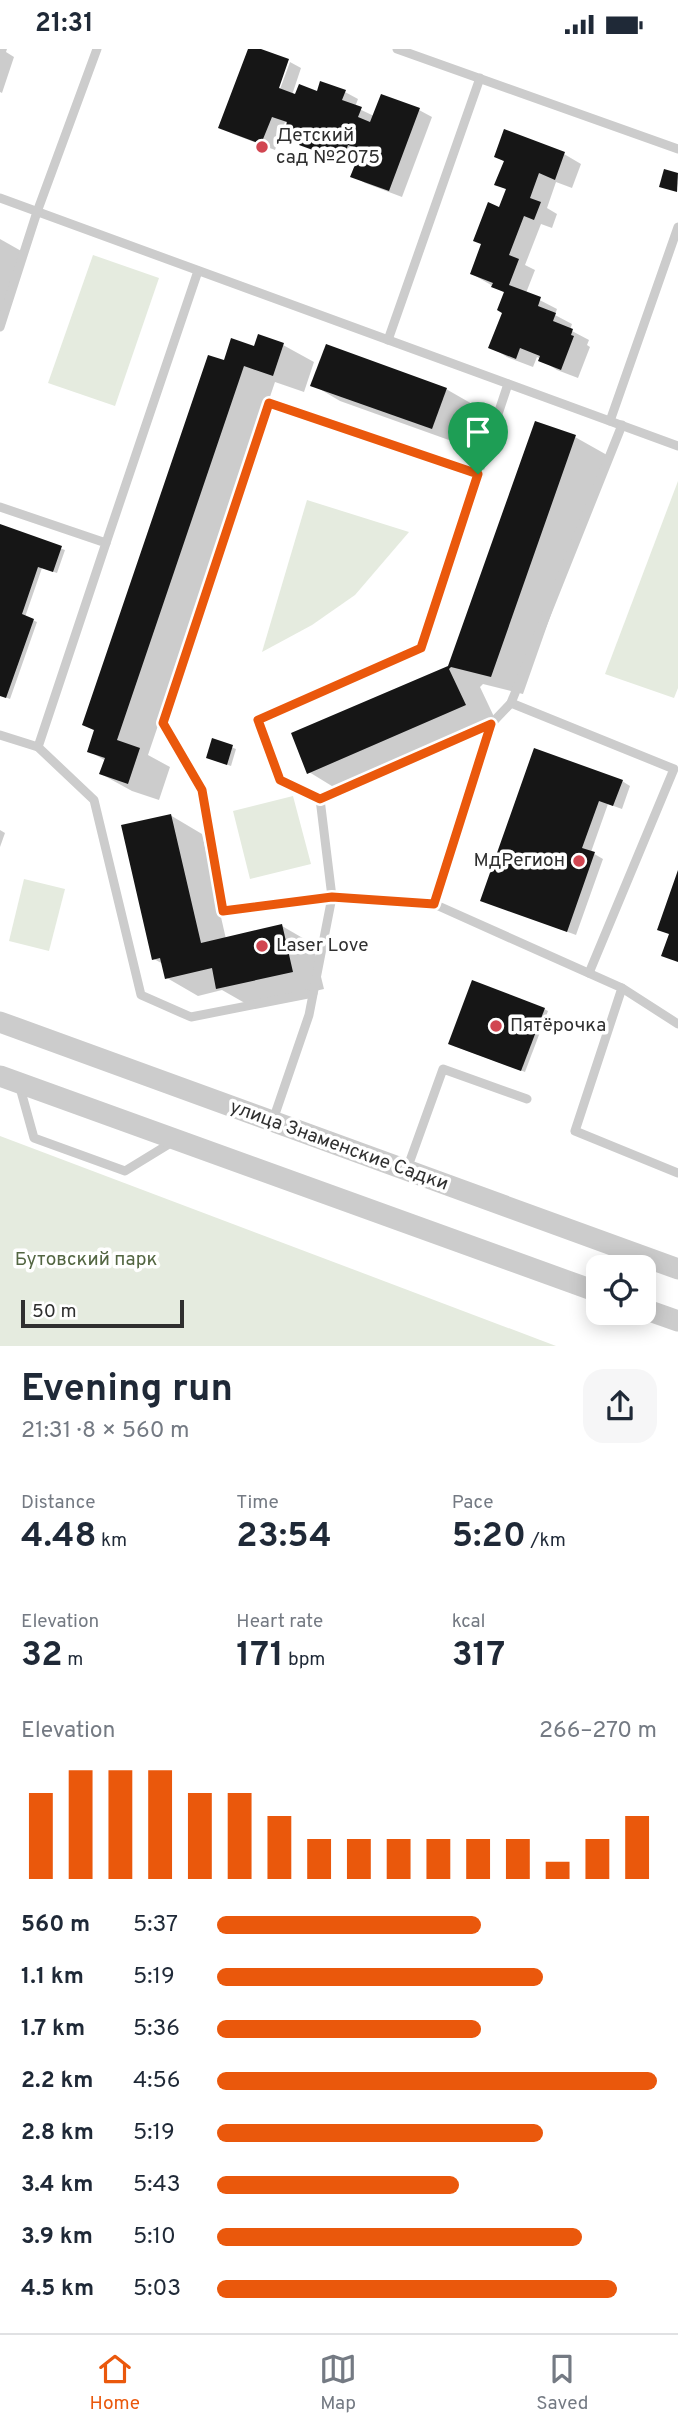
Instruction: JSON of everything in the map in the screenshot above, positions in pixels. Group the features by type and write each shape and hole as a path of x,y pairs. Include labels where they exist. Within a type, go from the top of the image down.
{"street":[{"name":"улица Знаменские Садки","path":"0,1022 678,1269"},
{"path":"9,1079 586,1288"},
{"path":"656,1313 678,1321"}],"lane":[{"path":"0,327 37,212 97,49"},
{"path":"397,49 678,149"},
{"path":"388,340 480,78"},
{"path":"0,198 678,446"},
{"path":"610,421 678,227"},
{"path":"38,747 198,271"},
{"path":"508,384 421,648 258,720 280,780 320,799 491,724 510,703 622,425"},
{"path":"478,474 269,403 163,723 202,790 223,911 332,897 434,904 622,988 678,1024"},
{"path":"0,507 106,543"},
{"path":"510,703 674,769 589,972"},
{"path":"434,904 491,724"},
{"path":"0,735 38,747 94,800 141,995 191,1017 313,993"},
{"path":"273,1122 309,1015 332,897 320,799"},
{"path":"622,988 575,1131 678,1173"},
{"path":"406,1170 443,1069 527,1100"},
{"path":"9,1079 34,1138 125,1171 176,1139"}],"green space":[{"path":"93,255 159,278 115,406 48,383"},
{"path":"678,481 678,688 674,698 605,674"},
{"path":"307,500 409,532 355,595 312,625 262,652"},
{"path":"293,796 311,864 250,879 233,811"},
{"path":"24,879 65,889 49,951 9,941"},
{"name":"Бутовский парк","path":"0,1136 556,1346 0,1346"}],"building":[{"path":"248,49 261,49 289,59 279,88 295,94 299,84 317,91 320,81 346,90 342,100 362,107 358,117 370,122 381,94 420,108 389,191 350,177 361,150 348,145 345,154 324,146 321,153 299,145 302,138 284,132 287,122 272,117 261,144 218,128"},
{"path":"504,129 565,152 555,180 539,173 530,198 541,202 534,220 524,216 509,255 519,259 509,285 541,297 538,306 556,313 553,321 573,329 571,335 574,336 561,370 538,361 540,356 520,348 516,359 488,348 502,313 497,310 504,292 491,287 493,283 470,274 481,244 473,241 488,202 499,207 506,189 494,185 504,161 494,157"},
{"path":"664,169 678,173 677,192 659,187"},
{"path":"258,334 284,343 273,376 244,366 117,740 140,748 128,784 99,774 105,758 87,752 94,730 82,725 208,355 224,360 231,338 254,346"},
{"path":"326,344 447,388 432,429 310,386"},
{"path":"535,421 576,435 491,677 451,667 449,669 466,705 307,774 291,733 448,666"},
{"path":"0,524 62,546 53,572 38,567 22,614 34,619 6,698 0,696"},
{"path":"212,738 233,745 227,765 206,758"},
{"path":"534,748 623,780 613,806 599,801 582,848 595,852 567,932 480,901"},
{"path":"171,814 201,943 282,924 293,972 216,989 212,968 165,979 160,958 152,960 121,825"},
{"path":"678,870 678,962 661,956 669,934 657,930"},
{"name":"Пятёрочка","path":"472,980 545,1008 521,1071 448,1044"}],"place":[{"name":"Детский сад №2075","path":"262,147"},
{"name":"МдРегион","path":"579,861"},
{"name":"Laser Love","path":"262,946"},
{"name":"Пятёрочка","path":"496,1026"}],"route":[{"path":"269,403 478,474 421,648 258,720 280,780 320,799 491,724 434,904 332,897 223,911 202,790 163,723 269,403"}]}
